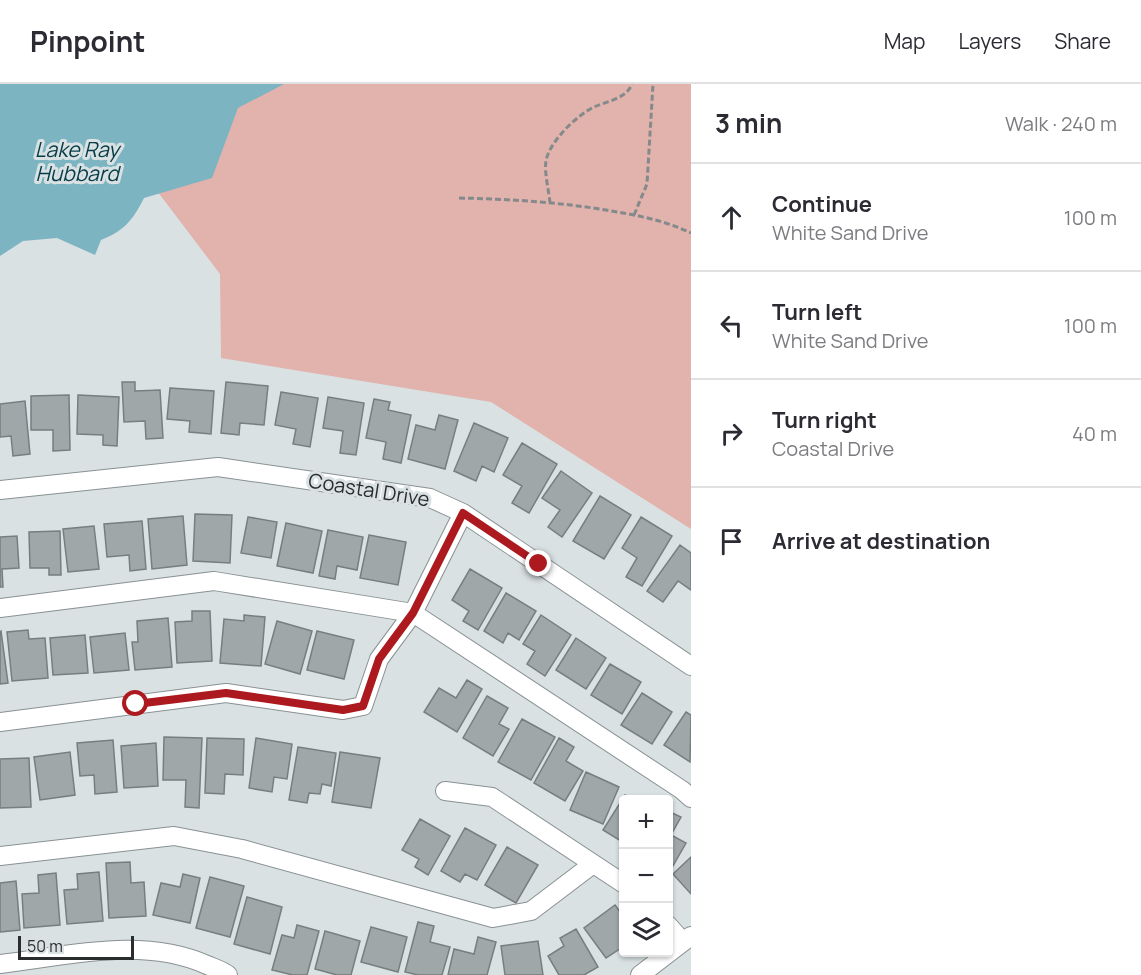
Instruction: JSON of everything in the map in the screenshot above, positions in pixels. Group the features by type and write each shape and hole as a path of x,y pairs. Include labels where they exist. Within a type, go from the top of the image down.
{"street":[{"name":"Coastal Drive","path":"0,490 218,468 430,498 463,513 691,666"},
{"path":"0,722 226,693 343,710 363,706 379,659 413,613 463,513"},
{"path":"0,609 214,581 413,613 691,798"},
{"path":"445,791 492,797 619,881"},
{"path":"0,856 174,836 242,849 493,918 531,911 593,864"},
{"path":"640,975 687,939 673,929"},
{"path":"0,964 137,949 171,952 199,961 228,975"}],"path":[{"path":"550,203 545,167 549,151 554,143 578,117 626,93 632,84"},
{"path":"634,215 647,184 653,84"},
{"path":"459,198 550,203 634,215 666,223 691,233"}],"shaded area":[{"path":"95,84 691,84 691,529 491,402 221,358 220,274 123,146"}],"water":[{"name":"Lake Ray Hubbard","path":"0,84 284,84 238,108 212,178 144,198 127,224 116,233 101,240 95,255 57,238 23,241 0,256"}],"building":[{"path":"122,382 135,382 135,391 160,390 163,438 146,439 145,421 124,422"},
{"path":"226,382 268,386 264,425 240,423 239,435 221,433"},
{"path":"170,388 214,391 211,434 189,432 190,421 167,419"},
{"path":"281,392 318,398 310,447 293,444 296,429 275,425"},
{"path":"69,395 70,450 53,451 53,430 31,430 31,396"},
{"path":"78,395 119,397 117,446 103,445 103,435 77,434"},
{"path":"328,397 364,403 356,455 340,453 343,431 323,428"},
{"path":"374,399 390,402 388,410 411,415 401,463 383,459 386,442 366,438"},
{"path":"25,401 30,454 13,456 11,436 0,437 0,404"},
{"path":"439,415 458,420 445,469 408,459 416,425 435,430"},
{"path":"474,423 508,438 494,472 482,466 476,481 454,471"},
{"path":"522,443 557,464 529,513 512,503 522,486 503,475"},
{"path":"561,471 592,493 562,537 548,527 560,510 542,498"},
{"path":"600,496 631,515 604,559 573,541"},
{"path":"195,514 232,515 230,563 193,561"},
{"path":"183,516 187,565 152,569 148,519"},
{"path":"248,517 277,522 271,558 241,553"},
{"path":"641,517 672,536 642,586 626,577 637,558 622,548"},
{"path":"142,521 146,569 130,571 129,555 107,557 104,524"},
{"path":"286,523 322,531 313,573 277,566"},
{"path":"94,526 99,569 68,572 63,529"},
{"path":"328,530 363,537 357,570 337,566 335,579 319,576"},
{"path":"60,531 61,575 49,575 49,568 30,568 29,532"},
{"path":"369,535 406,542 398,585 360,578"},
{"path":"17,536 19,568 2,569 3,587 0,587 0,537"},
{"path":"680,545 691,553 691,590 678,581 663,602 647,591"},
{"path":"470,569 502,588 478,630 463,621 469,611 452,600"},
{"path":"506,593 536,611 519,640 508,633 503,643 484,631"},
{"path":"192,611 210,611 212,661 177,663 175,622 192,621"},
{"path":"244,615 265,617 261,666 220,663 224,619 244,621"},
{"path":"541,615 571,635 545,676 527,664 535,651 523,644"},
{"path":"168,618 172,667 135,670 132,642 138,642 137,621"},
{"path":"277,621 312,631 300,674 265,664"},
{"path":"28,630 29,639 45,638 48,678 12,681 7,632"},
{"path":"317,631 354,640 344,679 307,670"},
{"path":"0,632 8,683 0,684"},
{"path":"125,633 129,670 94,673 90,637"},
{"path":"85,635 88,673 53,675 50,638"},
{"path":"576,638 606,658 586,689 556,670"},
{"path":"610,664 641,682 622,714 591,695"},
{"path":"467,680 482,689 457,732 424,712 439,688 456,698"},
{"path":"642,693 672,712 652,744 621,725"},
{"path":"487,696 508,708 499,724 509,729 493,756 463,738"},
{"path":"686,712 691,715 690,762 664,745"},
{"path":"522,719 555,737 531,780 498,762"},
{"path":"164,737 202,738 199,808 185,807 186,780 163,780"},
{"path":"207,738 244,739 243,775 225,774 224,794 205,793"},
{"path":"256,738 292,744 287,779 274,777 272,792 249,788"},
{"path":"559,738 574,747 566,761 583,771 565,801 534,783"},
{"path":"113,740 117,792 95,794 94,775 80,776 77,743"},
{"path":"156,743 158,786 124,788 121,746"},
{"path":"298,747 336,753 331,786 322,784 320,794 309,793 307,803 289,800"},
{"path":"70,752 75,795 40,800 34,757"},
{"path":"340,752 380,758 371,808 332,802"},
{"path":"29,758 31,807 0,808 0,759"},
{"path":"586,772 619,787 603,824 570,810"},
{"path":"619,805 619,840 603,830"},
{"path":"673,813 681,817 673,831"},
{"path":"420,819 450,836 428,875 415,867 419,859 402,850"},
{"path":"465,828 496,845 477,880 465,874 460,882 441,871"},
{"path":"673,836 686,843 673,866"},
{"path":"507,847 538,865 516,903 485,885"},
{"path":"691,857 691,894 673,874"},
{"path":"130,862 131,883 144,882 146,916 109,918 106,863"},
{"path":"99,872 103,921 67,924 64,890 78,889 77,874"},
{"path":"56,873 60,925 24,928 22,894 39,893 38,875"},
{"path":"183,874 200,878 190,923 153,915 161,883 180,887"},
{"path":"210,877 244,886 230,937 196,928"},
{"path":"16,881 20,930 0,932 0,883"},
{"path":"247,897 282,907 270,954 234,944"},
{"path":"615,905 619,910 619,949 606,958 584,928"},
{"path":"418,922 434,926 430,942 450,947 442,975 418,975 405,972"},
{"path":"297,925 319,931 307,975 293,975 272,970 282,935 294,938"},
{"path":"371,927 407,937 398,972 361,962"},
{"path":"576,929 598,967 584,975 559,975 548,956 564,946 560,938"},
{"path":"325,931 360,941 351,975 337,975 315,969"},
{"path":"478,937 496,942 487,975 448,975 454,949 474,954"},
{"path":"538,941 543,975 505,975 501,946"}],"route":[{"path":"136,704 226,693 343,710 363,706 379,659 413,613 463,513 539,564"}]}
